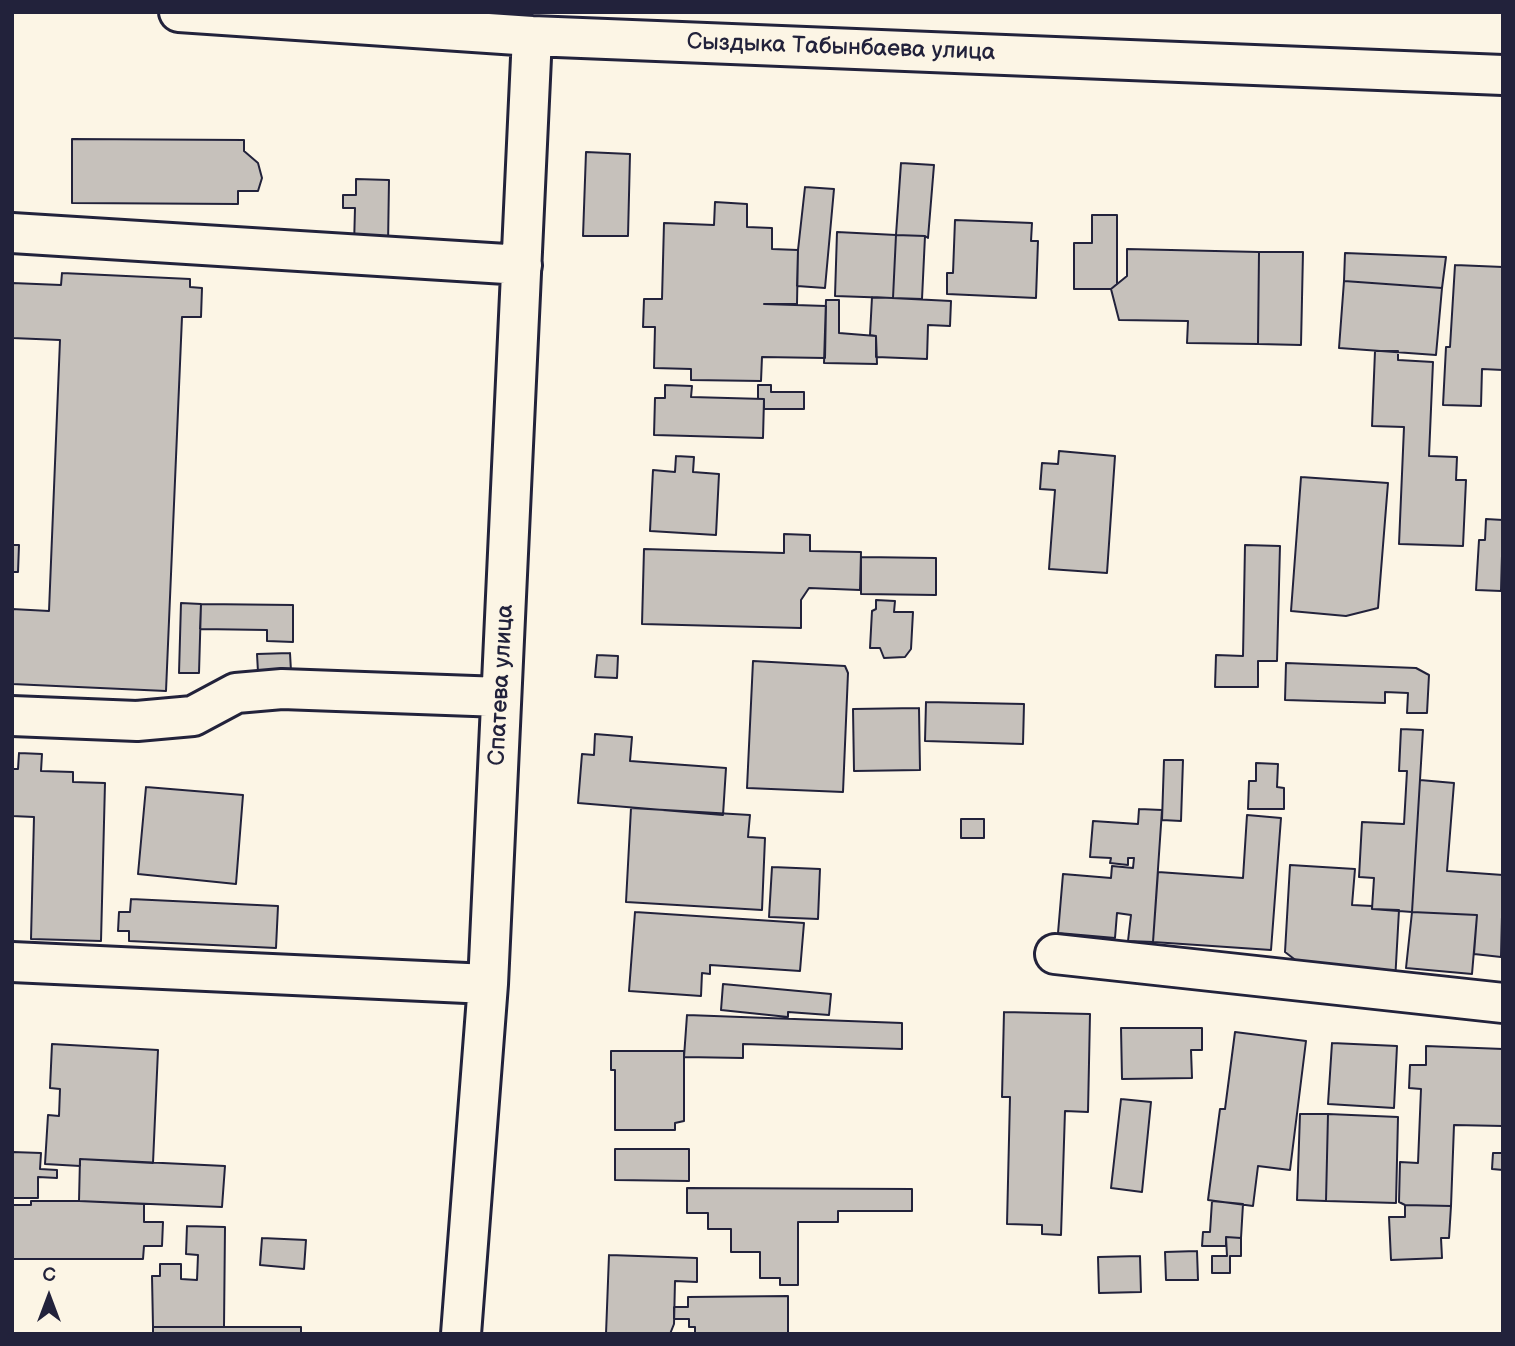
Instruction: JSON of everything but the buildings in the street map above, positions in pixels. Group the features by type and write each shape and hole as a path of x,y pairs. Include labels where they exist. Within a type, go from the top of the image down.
{"street":[{"name":"Сыздыка Табынбаева улица","path":"179,12 356,19 533,36 1503,75"},
{"name":"Спатева улица","path":"461,1334 488,984 533,36"},
{"path":"12,233 522,265"},
{"path":"12,716 136,721 193,716 236,693 282,689 501,698"},
{"path":"1055,954 1503,1003"},
{"path":"12,962 488,984"}]}
